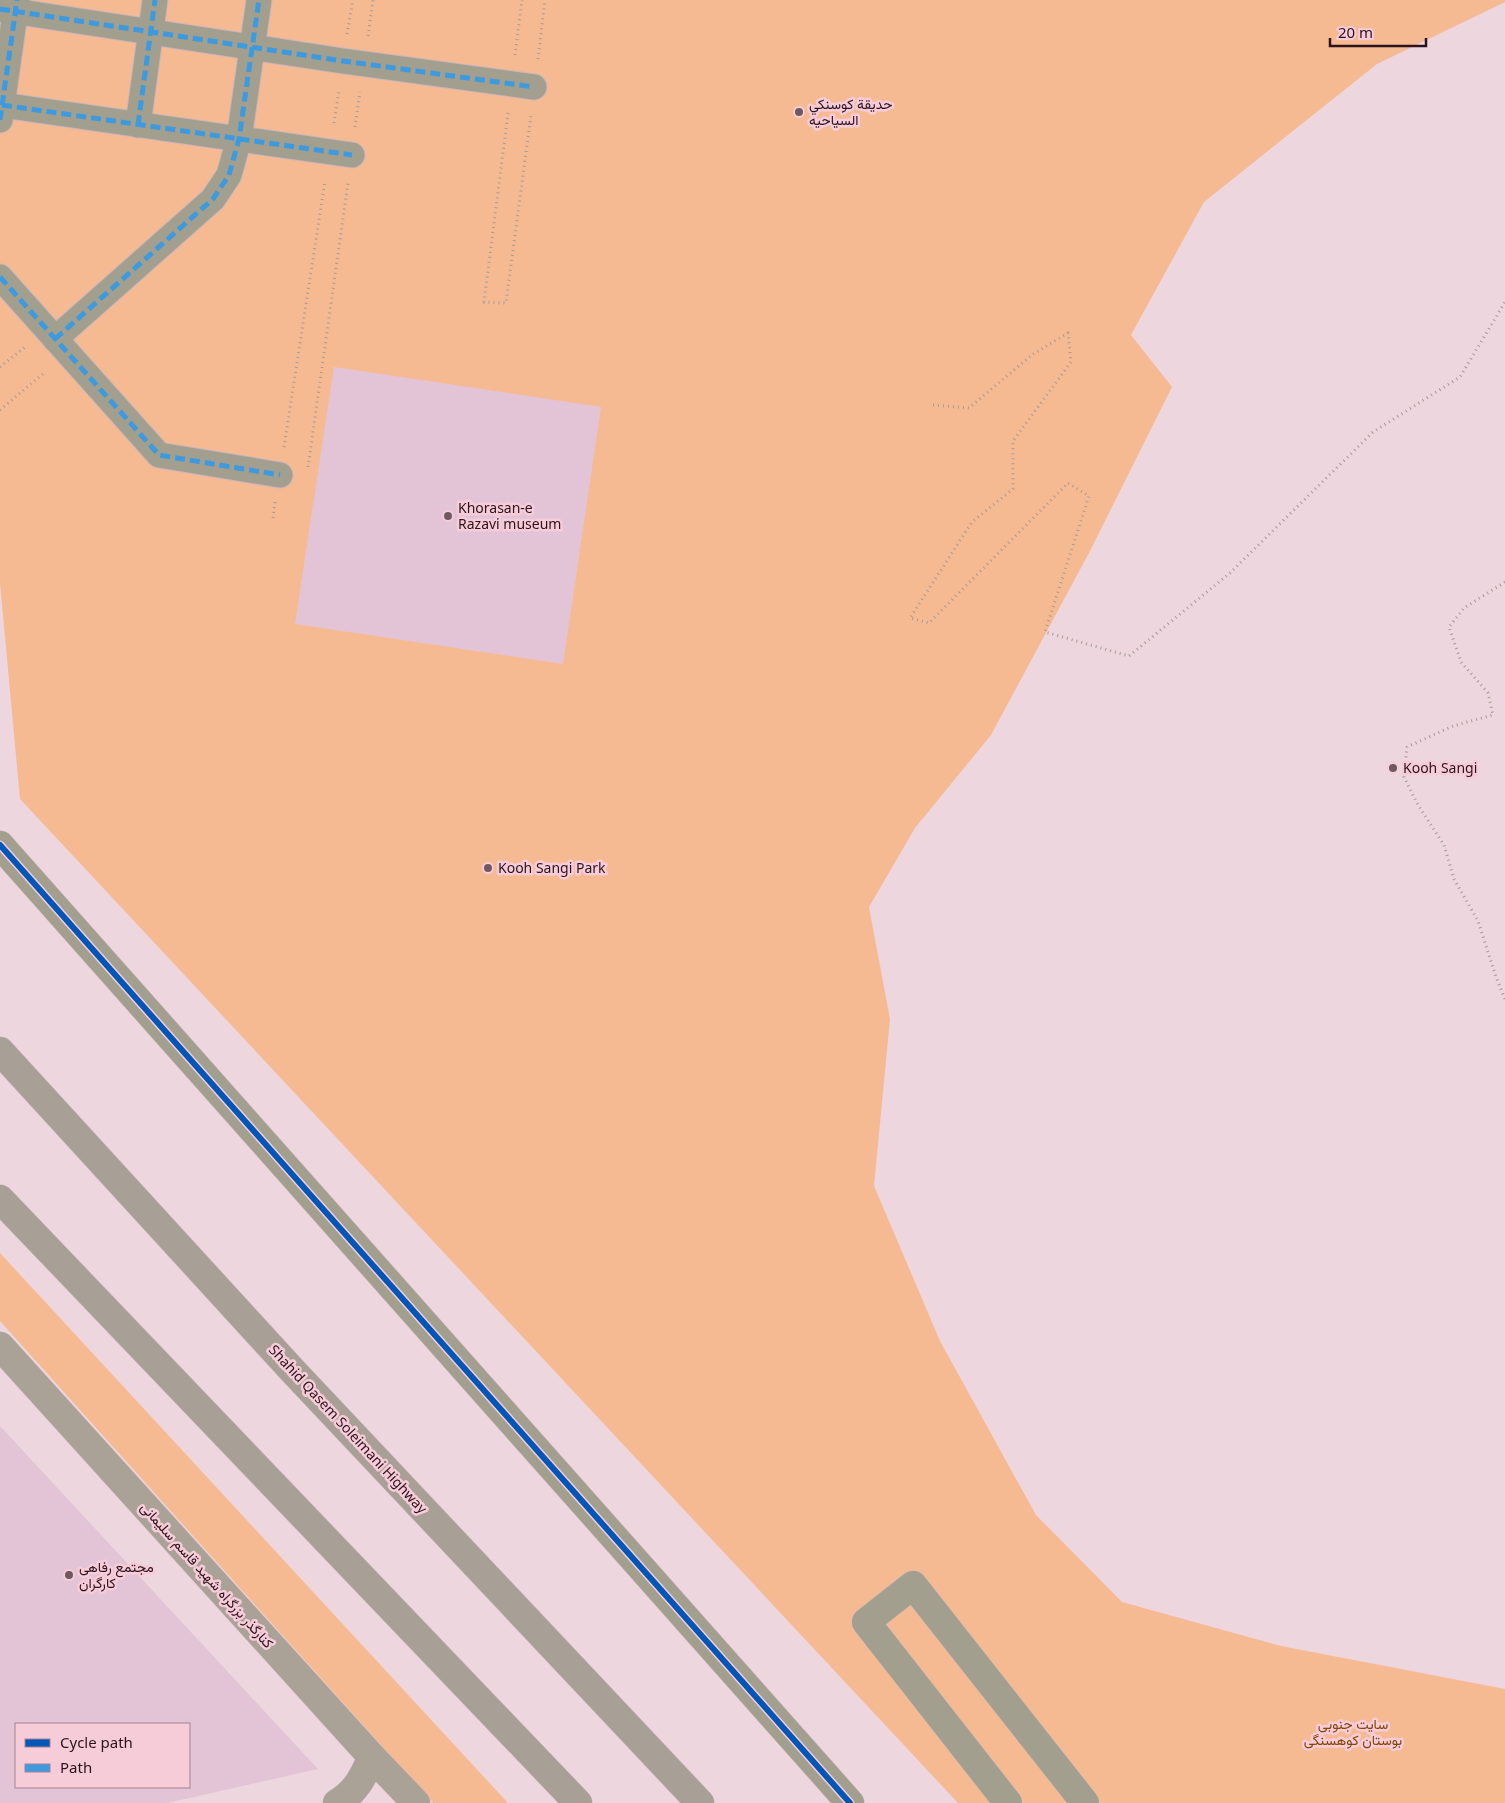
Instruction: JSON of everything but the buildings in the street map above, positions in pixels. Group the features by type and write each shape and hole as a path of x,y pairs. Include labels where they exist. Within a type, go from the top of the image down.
{"highway":[{"name":"Shahid Qasem Soleimani Highway","path":"0,1051 292,1370 700,1803"},
{"path":"0,1199 578,1803"}],"main road":[{"name":"کنارگذر بزرگراه شهید قاسم سلیمانی","path":"0,1346 372,1757 416,1803"},
{"path":"337,1803 347,1797 360,1783 372,1757"}],"street":[{"path":"138,125 155,0"},
{"path":"61,346 213,199 229,175 239,139 259,0"},
{"path":"340,154 138,125 1,113 11,7 252,48 523,85"},
{"path":"0,277 159,455 280,475"},
{"path":"0,845 850,1803"},
{"path":"1008,1803 866,1622 913,1585 1085,1803"}],"path":[{"path":"273,518 340,154 354,63 353,0"},
{"path":"308,468 340,154 354,63 373,0"},
{"path":"522,0 523,85 506,303 484,302 523,85 545,0"},
{"path":"933,405 969,408 1033,354 1068,333 1071,362 1013,441 1014,489 972,522 910,618 929,623 1068,483 1089,496 1045,632 1129,656 1230,573 1372,432 1460,377 1505,302"},
{"path":"0,410 61,346"},
{"path":"1505,582 1464,608 1449,627 1461,662 1488,693 1493,715 1453,726 1407,747 1404,778 1418,805 1444,845 1454,879 1478,921 1505,999"}],"green space":[{"name":"Kooh Sangi Park","path":"0,0 1505,0 1505,2 1377,64 1204,202 1131,335 1172,387 1090,551 991,735 915,828 869,907 890,1019 874,1186 940,1341 1036,1515 1122,1602 1281,1646 1505,1689 1505,1803 958,1803 20,799 0,583"},
{"path":"0,1253 508,1803 433,1803 0,1321"}],"marked path":[{"path":"0,120 17,0"},
{"path":"138,125 155,0"},
{"path":"55,339 213,199 229,175 239,139 259,0"},
{"path":"0,9 343,61 534,87"},
{"path":"2,105 352,155"},
{"path":"0,277 159,455 280,475"}],"cycle path":[{"path":"0,845 850,1803"}],"place":[{"name":"حديقة كوسنكي السياحيه","path":"799,112"},
{"name":"Khorasan-e Razavi museum","path":"448,516"},
{"name":"Kooh Sangi","path":"1393,768"},
{"name":"Kooh Sangi Park","path":"488,868"},
{"name":"مجتمع رفاهی کارگران","path":"69,1575"}],"park label":[{"name":"سایت جنوبی بوستان کوهسنگی","path":"1353,1732"}]}
